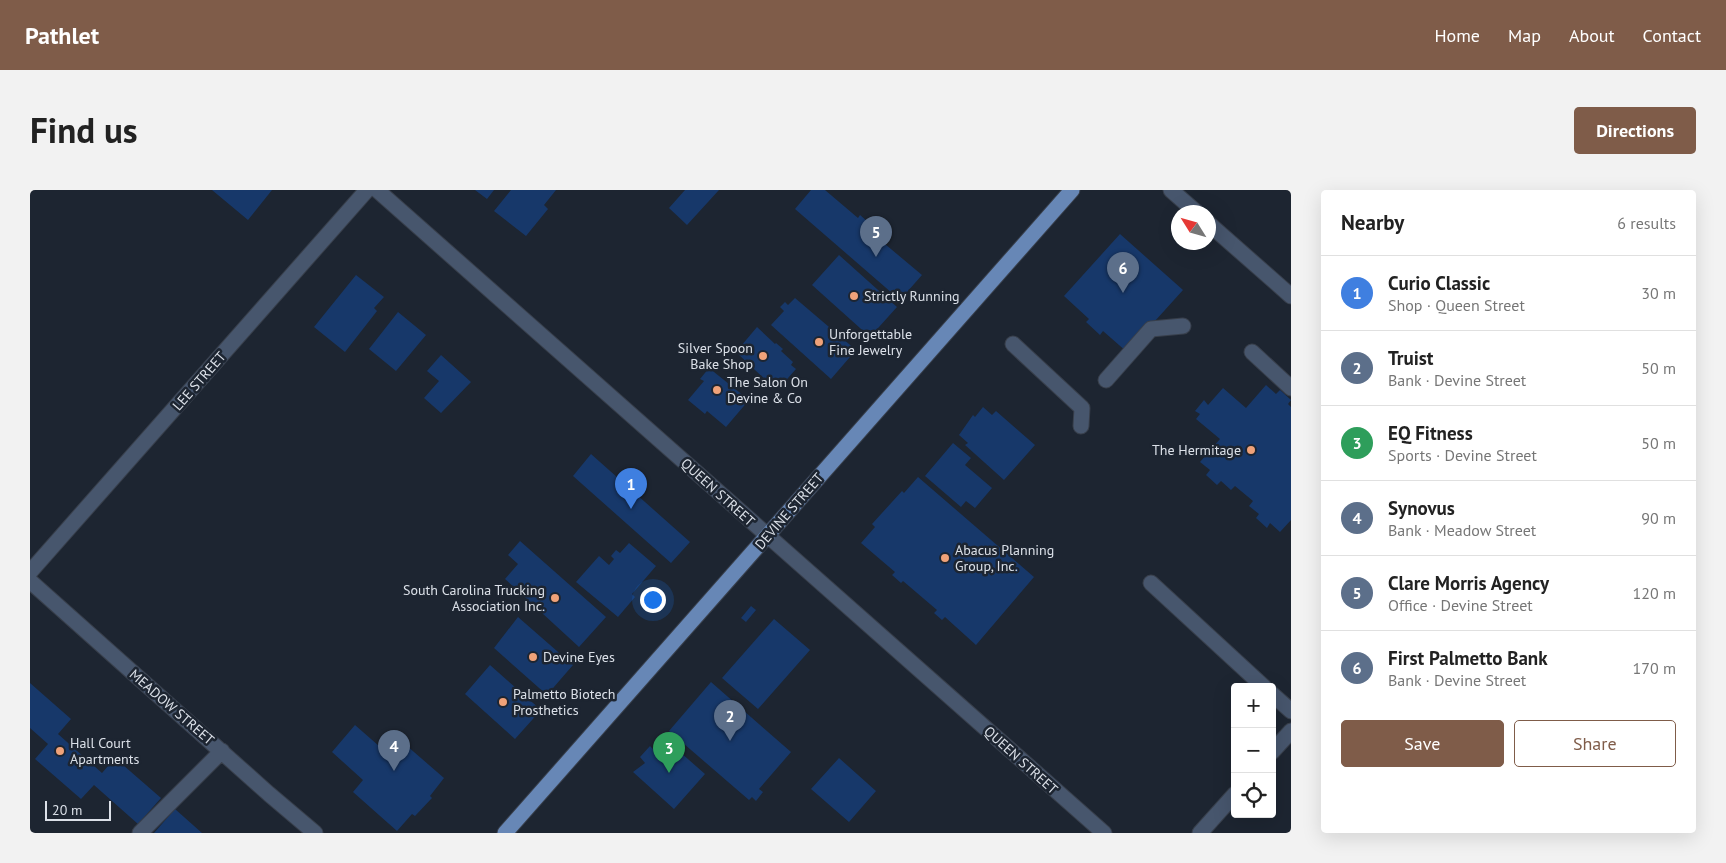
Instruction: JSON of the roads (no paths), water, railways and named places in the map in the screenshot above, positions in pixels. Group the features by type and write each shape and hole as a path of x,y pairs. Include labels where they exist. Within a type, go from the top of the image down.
{"main road":[{"name":"DEVINE STREET","path":"505,833 1072,190"}],"street":[{"name":"LEE STREET","path":"30,572 367,190"},
{"name":"QUEEN STREET","path":"377,190 1104,833"},
{"path":"1171,190 1188,205"},
{"path":"1216,230 1291,296"},
{"path":"1106,380 1151,329 1182,326"},
{"path":"1013,344 1082,408 1081,426"},
{"path":"1252,352 1291,388"},
{"name":"MEADOW STREET","path":"30,581 315,833"},
{"path":"1151,583 1260,683"},
{"path":"1276,698 1291,711"},
{"path":"1276,748 1291,731"},
{"path":"140,833 222,751"},
{"path":"1200,833 1231,798"}],"place":[{"name":"Clare Morris Agency","path":"876,257"},
{"name":"First Palmetto Bank","path":"1123,293"},
{"name":"Strictly Running","path":"854,296"},
{"name":"Unforgettable Fine Jewelry","path":"819,342"},
{"name":"Silver Spoon Bake Shop","path":"763,356"},
{"name":"The Salon On Devine & Co","path":"717,390"},
{"name":"The Hermitage","path":"1251,450"},
{"name":"Curio Classic","path":"631,509"},
{"name":"Abacus Planning Group, Inc.","path":"945,558"},
{"name":"South Carolina Trucking Association Inc.","path":"555,598"},
{"name":"Devine Eyes","path":"533,657"},
{"name":"Palmetto Biotech Prosthetics","path":"503,702"},
{"name":"Truist","path":"730,741"},
{"name":"Hall Court Apartments","path":"60,751"},
{"name":"Synovus","path":"394,771"},
{"name":"EQ Fitness","path":"669,773"}]}
